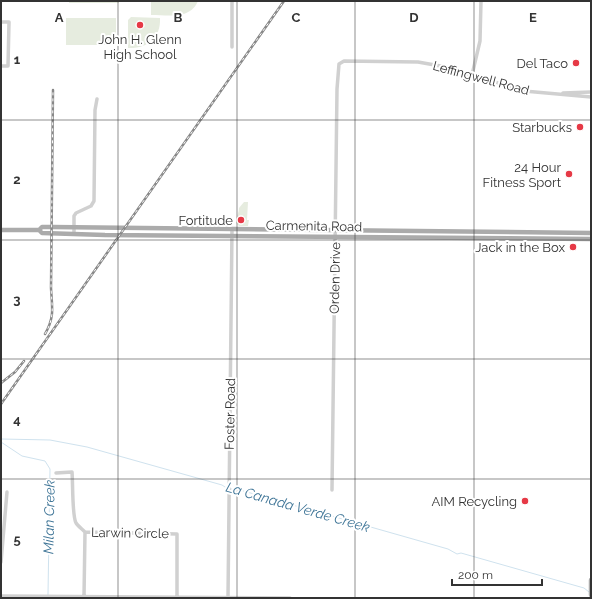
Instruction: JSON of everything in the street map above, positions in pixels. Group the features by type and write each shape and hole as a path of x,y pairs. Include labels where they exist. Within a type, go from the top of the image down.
{"main road":[{"name":"Carmenita Road","path":"1,230 38,230 42,227 74,227 591,233"},
{"name":"Carmenita Road","path":"38,230 42,233 74,234 591,240"},
{"path":"419,231 419,238"},
{"path":"591,581 591,595"}],"street":[{"path":"232,1 232,47"},
{"path":"472,75 480,41 481,1"},
{"path":"1,22 9,22 8,66 1,66"},
{"name":"Leffingwell Road","path":"338,66 344,61 418,62 446,67 524,91 591,97"},
{"name":"Orden Drive","path":"332,490 338,66"},
{"name":"Leffingwell Road","path":"556,94 591,92"},
{"path":"74,234 74,216 76,212 91,206 94,201 95,110 97,99"},
{"name":"Foster Road","path":"228,598 232,230"},
{"path":"56,473 72,472 74,514 76,523 85,532"},
{"path":"1,562 7,492"},
{"name":"Larwin Circle","path":"84,597 85,532 177,534 177,597"},
{"path":"1,596 104,598 290,598"}],"shaded area":[{"path":"69,1 119,1 119,3 69,3"},
{"path":"151,1 198,1 190,11 184,14 171,16 151,15"},
{"path":"131,17 160,18 158,31 152,41 141,47 128,48 128,20"},
{"path":"66,18 116,18 116,45 66,45"},
{"path":"244,202 248,202 248,226 239,226 236,223 236,219 239,208"}],"waterway":[{"name":"La Canada Verde Creek","path":"1,439 50,440 87,447 222,485 228,489"},
{"name":"Milan Creek","path":"1,442 22,456 45,461 50,469 48,595"},
{"name":"La Canada Verde Creek","path":"231,489 240,490 317,512 324,516 332,516 448,549 457,554 461,553 584,588 589,592"}],"railway":[{"path":"1,404 284,1"},
{"path":"45,334 52,317 53,90"},
{"path":"1,383 15,372 24,361"}],"place":[{"name":"John H. Glenn High School","path":"140,25"},
{"name":"Del Taco","path":"576,63"},
{"name":"Starbucks","path":"580,127"},
{"name":"24 Hour Fitness Sport","path":"569,174"},
{"name":"Fortitude","path":"241,220"},
{"name":"Jack in the Box","path":"573,247"},
{"name":"AIM Recycling","path":"525,501"}]}
